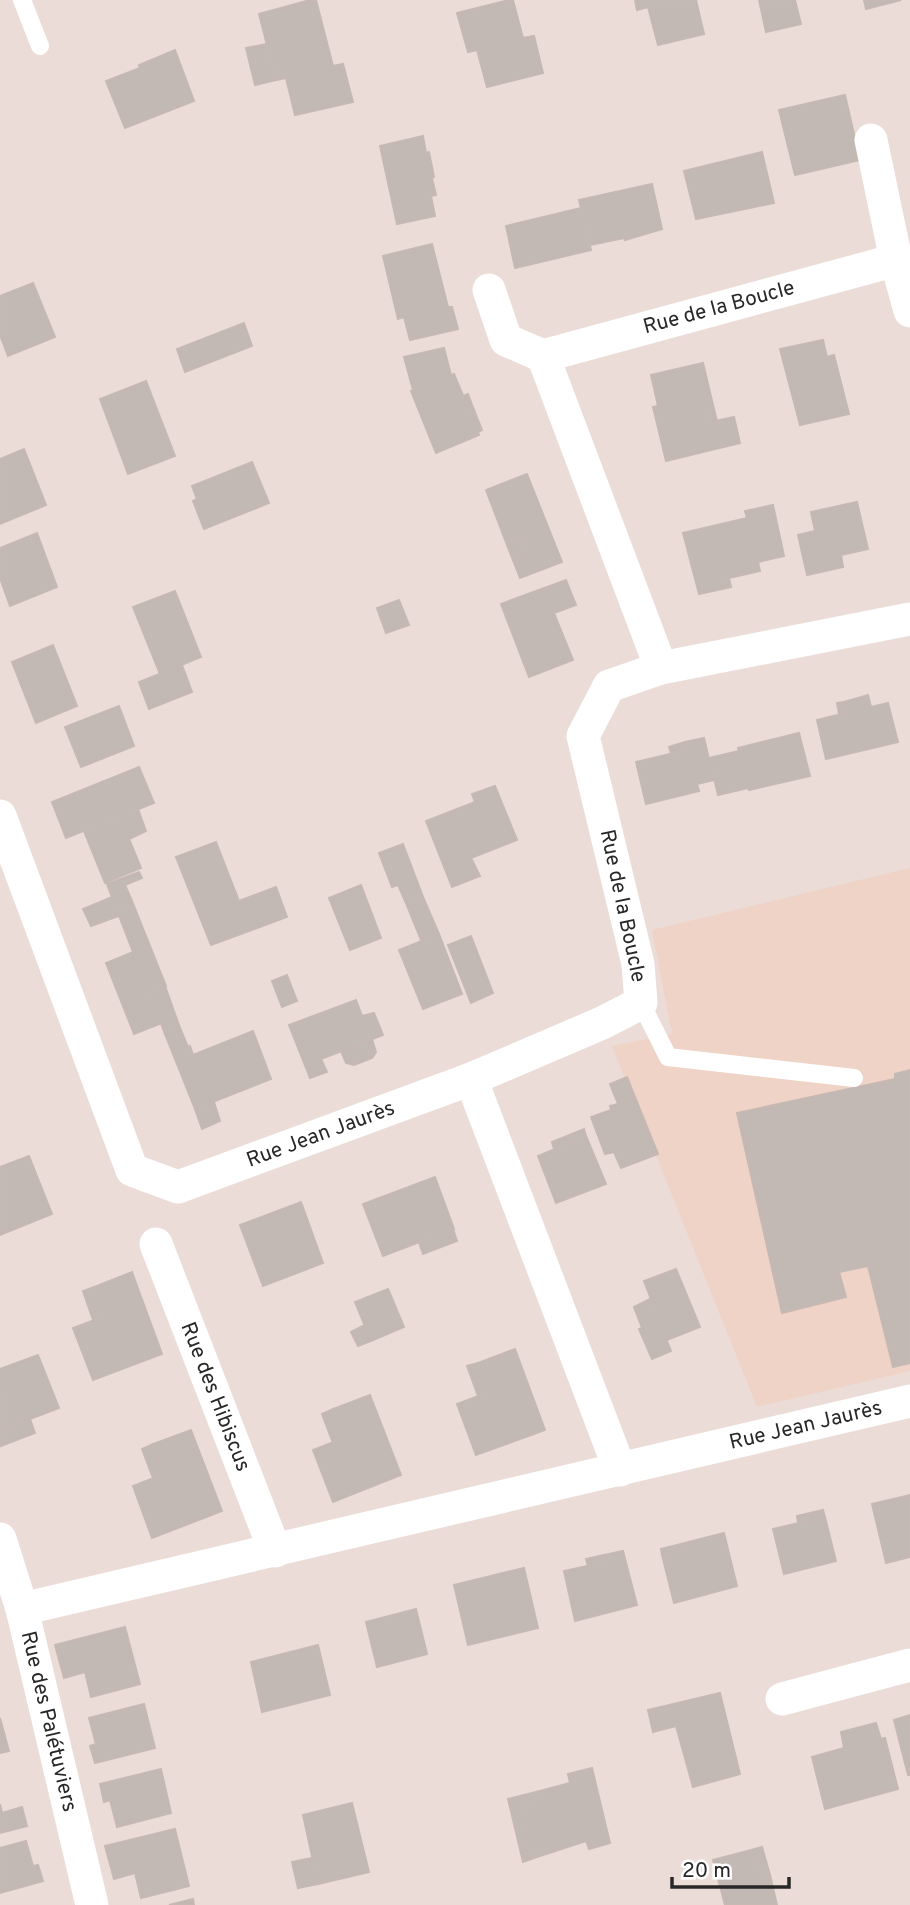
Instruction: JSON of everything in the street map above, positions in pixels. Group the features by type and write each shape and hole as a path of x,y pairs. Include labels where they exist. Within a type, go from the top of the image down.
{"street":[{"path":"871,140 896,260 910,311"},
{"name":"Rue de la Boucle","path":"543,356 896,260"},
{"path":"489,290 506,340 543,356 661,668"},
{"name":"Rue de la Boucle","path":"471,1079 602,1023 641,1003 638,964 583,736 609,686 661,668 910,619"},
{"name":"Rue Jean Jaurès","path":"0,816 132,1170 178,1187 471,1079"},
{"path":"471,1079 620,1470"},
{"name":"Rue des Hibiscus","path":"156,1244 275,1551"},
{"name":"Rue Jean Jaurès","path":"22,1609 910,1401"},
{"name":"Rue des Palétuviers","path":"0,1539 22,1609 92,1905"},
{"path":"782,1699 910,1665"}],"lane":[{"path":"22,0 40,47"},
{"path":"641,1003 668,1057 854,1078"}],"shaded area":[{"path":"910,868 910,1371 757,1407 612,1046 672,1034 652,930"}],"building":[{"path":"316,0 333,66 343,64 353,102 295,115 286,78 276,80 259,14"},
{"path":"513,0 523,38 534,36 543,73 487,87 477,50 468,52 457,13"},
{"path":"635,0 696,0 704,34 658,45 648,7 637,10"},
{"path":"759,0 795,0 801,24 766,32"},
{"path":"864,0 901,0 866,9"},
{"path":"267,44 276,80 255,85 246,48"},
{"path":"175,50 194,101 125,128 106,81"},
{"path":"845,95 860,160 795,175 779,110"},
{"path":"423,136 434,177 436,195 431,196 435,216 397,224 380,146"},
{"path":"762,152 774,203 696,219 684,171"},
{"path":"652,184 662,229 625,240 624,238 590,245 579,200"},
{"path":"581,208 591,250 515,268 506,226"},
{"path":"432,244 448,307 452,307 458,329 410,340 404,317 398,319 383,256"},
{"path":"33,283 55,337 8,356 0,335 0,296"},
{"path":"244,323 252,346 185,372 177,349"},
{"path":"823,340 827,357 834,355 849,414 800,425 780,349"},
{"path":"444,348 451,375 454,374 470,412 474,410 482,430 478,432 479,435 436,453 411,391 413,390 404,357"},
{"path":"703,363 713,405 709,412 711,422 734,417 740,443 666,461 653,407 658,406 651,375"},
{"path":"146,381 175,456 128,474 100,399"},
{"path":"468,394 474,410 470,412 463,396"},
{"path":"713,405 717,421 711,422 709,412"},
{"path":"24,449 46,505 0,524 0,459"},
{"path":"252,462 269,503 204,529 193,501 197,499 192,486"},
{"path":"527,474 562,562 520,578 513,560 529,553 524,538 507,545 486,490"},
{"path":"857,502 868,549 841,555 843,567 807,575 798,535 815,531 811,512"},
{"path":"773,505 784,556 758,562 760,571 720,580 722,589 699,594 683,533 747,518 745,511"},
{"path":"37,533 57,587 10,606 0,578 0,548"},
{"path":"524,538 529,553 513,560 507,545"},
{"path":"729,578 731,587 722,589 720,580"},
{"path":"566,580 576,605 554,613 573,660 529,677 501,604"},
{"path":"175,591 201,657 160,674 133,607"},
{"path":"399,600 409,625 386,633 377,608"},
{"path":"53,645 77,706 36,723 12,662"},
{"path":"182,665 192,692 149,709 139,682"},
{"path":"868,695 871,707 888,703 898,742 826,759 817,720 846,713 844,702"},
{"path":"844,702 846,713 839,714 837,703"},
{"path":"119,706 134,746 81,767 65,727"},
{"path":"799,733 810,776 718,795 709,758"},
{"path":"704,738 714,780 697,784 699,791 646,804 636,762 687,750 685,742"},
{"path":"685,742 687,750 671,753 669,747"},
{"path":"139,767 154,803 66,838 52,802"},
{"path":"495,786 517,840 471,858 480,876 452,887 426,821 475,802 472,794"},
{"path":"138,809 146,831 129,839 141,868 105,883 84,831"},
{"path":"216,842 239,901 276,887 287,917 211,945 176,857"},
{"path":"403,844 423,897 406,903 398,885 392,887 379,853"},
{"path":"139,872 142,878 125,885 132,901 116,908 107,884"},
{"path":"361,885 381,938 350,950 329,898"},
{"path":"112,897 119,916 91,926 83,909"},
{"path":"423,897 439,934 421,940 406,903"},
{"path":"132,901 166,986 149,993 116,908"},
{"path":"439,934 462,994 423,1009 399,950"},
{"path":"471,936 493,993 471,1003 448,945"},
{"path":"133,952 162,1023 134,1034 106,963"},
{"path":"287,975 297,1001 282,1007 272,981"},
{"path":"165,986 180,1028 165,1034 149,993"},
{"path":"356,1000 362,1016 374,1013 383,1035 321,1059 327,1072 310,1078 289,1025"},
{"path":"180,1028 188,1047 173,1054 165,1034"},
{"path":"253,1031 271,1079 195,1109 173,1054 190,1046 193,1055"},
{"path":"372,1039 376,1052 372,1058 354,1065 346,1063 341,1051"},
{"path":"910,1070 910,1363 893,1367 868,1266 839,1272 846,1297 782,1313 737,1113 895,1079 895,1074"},
{"path":"627,1077 658,1154 621,1168 614,1152 605,1154 591,1117 611,1110 610,1106 618,1104 610,1084"},
{"path":"214,1102 220,1121 202,1129 195,1109"},
{"path":"584,1129 586,1136 554,1149 552,1142"},
{"path":"586,1136 606,1184 556,1203 538,1156"},
{"path":"29,1156 52,1214 0,1235 0,1167"},
{"path":"435,1177 454,1229 383,1256 363,1204"},
{"path":"301,1202 323,1263 263,1286 240,1225"},
{"path":"453,1229 457,1241 423,1254 419,1242"},
{"path":"676,1269 700,1327 667,1340 644,1281"},
{"path":"132,1272 162,1354 93,1380 73,1328 105,1316 94,1287"},
{"path":"94,1287 105,1316 93,1320 83,1291"},
{"path":"388,1289 404,1327 371,1341 355,1302"},
{"path":"650,1299 671,1351 652,1359 639,1329 642,1328 634,1307"},
{"path":"365,1325 371,1341 358,1346 351,1332"},
{"path":"515,1349 545,1430 476,1455 457,1404 489,1392 478,1363"},
{"path":"38,1355 59,1408 9,1427 14,1441 1,1446 0,1369"},
{"path":"478,1363 489,1392 478,1396 467,1366"},
{"path":"370,1395 401,1475 333,1502 313,1450 344,1438 333,1409"},
{"path":"333,1409 344,1438 333,1443 322,1414"},
{"path":"30,1419 35,1433 14,1441 9,1427"},
{"path":"191,1430 222,1511 152,1538 133,1486 164,1474 153,1444"},
{"path":"153,1444 164,1474 153,1478 142,1449"},
{"path":"910,1495 910,1557 886,1563 872,1504"},
{"path":"823,1510 825,1517 798,1523 797,1516"},
{"path":"825,1517 836,1561 784,1574 773,1529"},
{"path":"724,1533 737,1586 674,1603 662,1555 691,1547 689,1542"},
{"path":"689,1542 691,1547 662,1555 661,1549"},
{"path":"623,1551 637,1605 575,1621 564,1571 606,1562 604,1555"},
{"path":"604,1555 606,1562 588,1566 586,1559"},
{"path":"524,1568 538,1628 468,1645 454,1585"},
{"path":"416,1609 427,1654 377,1667 366,1622"},
{"path":"125,1627 140,1684 91,1697 85,1672 64,1678 55,1645"},
{"path":"318,1645 330,1695 262,1712 251,1662"},
{"path":"720,1693 740,1774 693,1787 676,1726 653,1732 648,1710"},
{"path":"144,1704 155,1748 95,1763 90,1746 96,1744 89,1718"},
{"path":"910,1715 910,1775 908,1775 894,1720"},
{"path":"0,1718 9,1751 0,1753"},
{"path":"876,1723 881,1739 885,1738 898,1789 825,1809 812,1757 844,1748 841,1732"},
{"path":"592,1768 610,1843 589,1849 586,1841 531,1859 519,1808 538,1802 536,1792 570,1783 568,1774"},
{"path":"161,1769 171,1813 117,1827 110,1800 104,1802 100,1784"},
{"path":"536,1792 538,1802 519,1808 531,1859 523,1862 508,1799"},
{"path":"352,1803 369,1872 318,1884 303,1815"},
{"path":"0,1804 2,1813 22,1807 27,1826 0,1833"},
{"path":"175,1829 189,1886 141,1898 135,1873 114,1879 105,1846"},
{"path":"26,1841 33,1866 38,1865 43,1881 0,1893 0,1848"},
{"path":"762,1847 770,1875 762,1877 755,1849"},
{"path":"755,1849 762,1877 770,1875 777,1905 725,1905 713,1860"},
{"path":"312,1858 318,1884 298,1888 292,1862"},
{"path":"193,1899 194,1905 169,1905"}]}
